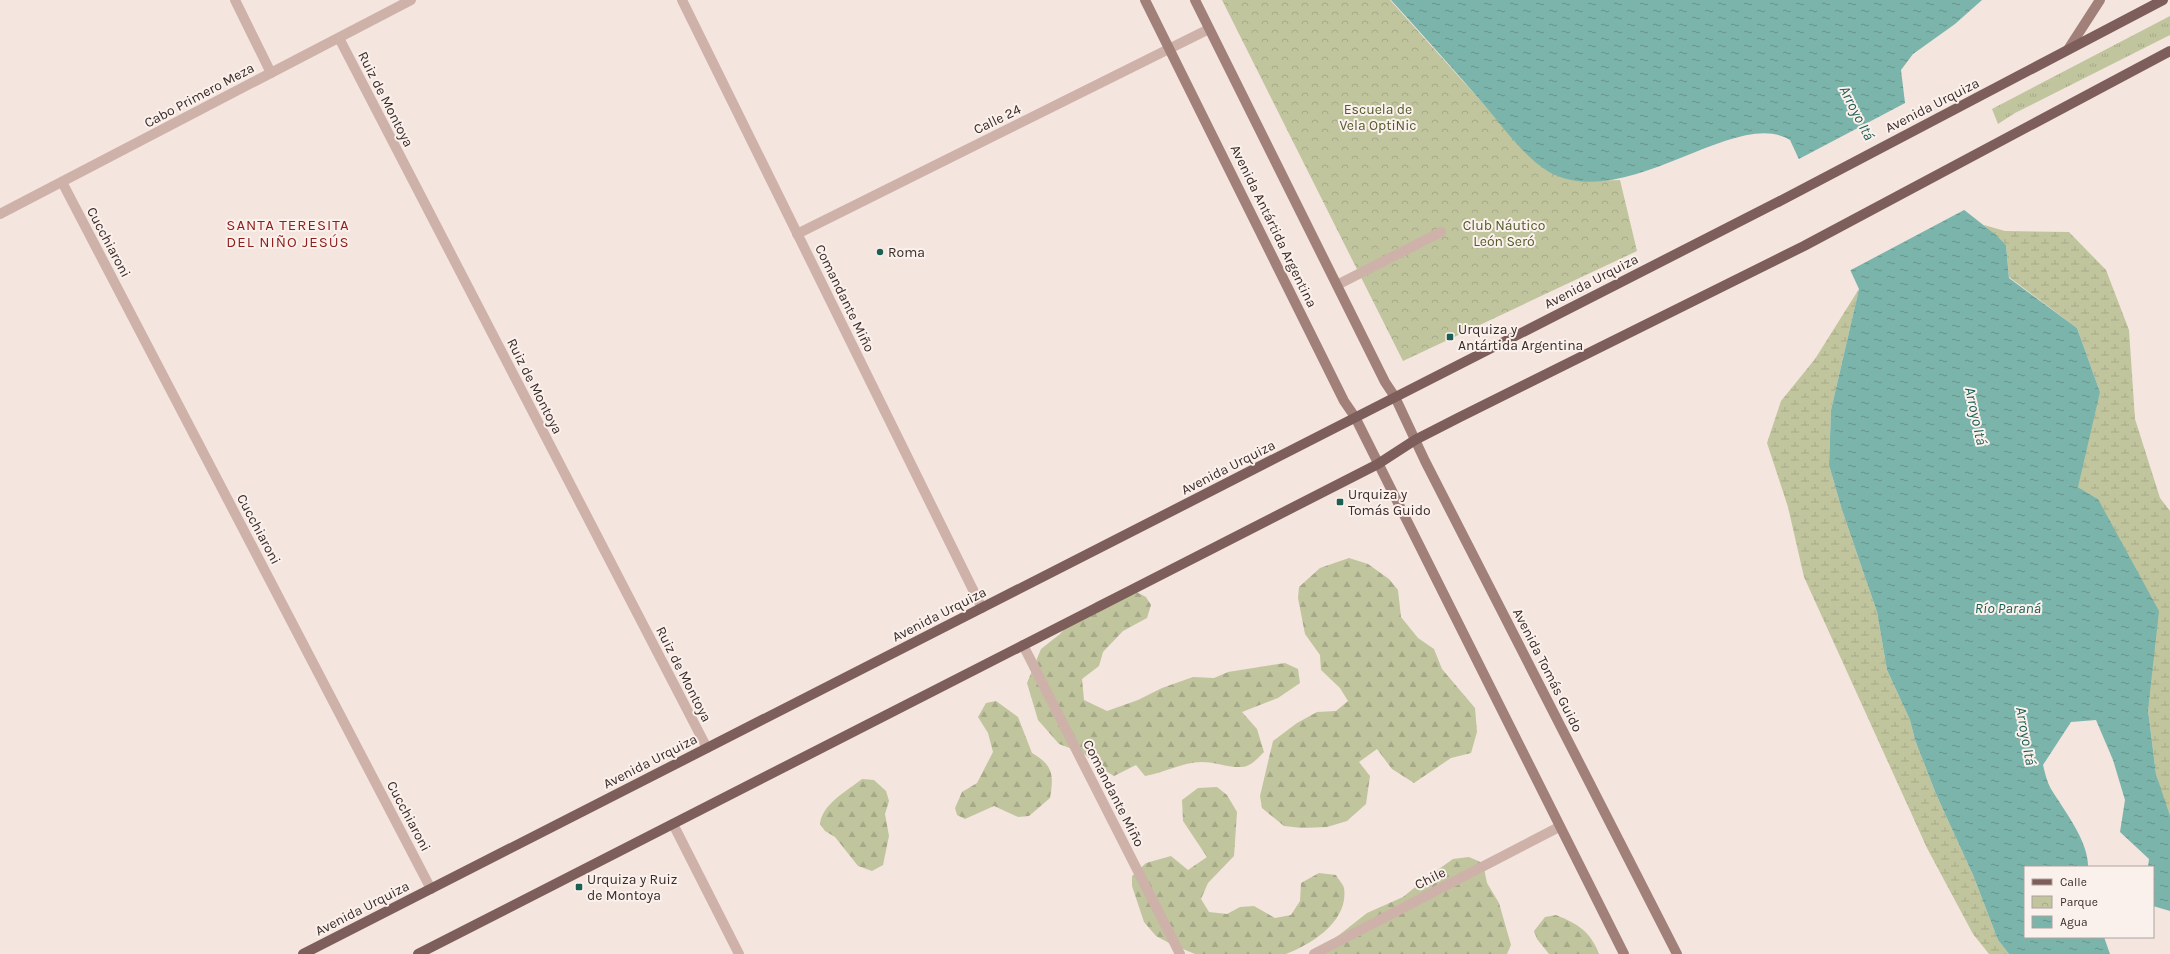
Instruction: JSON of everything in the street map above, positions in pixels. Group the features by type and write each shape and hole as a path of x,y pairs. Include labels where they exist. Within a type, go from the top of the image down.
{"main road":[{"name":"Avenida Antártida Argentina","path":"1145,0 1344,401 1355,418 1378,464"},
{"name":"Avenida Antártida Argentina","path":"1195,0 1388,389 1395,397"},
{"path":"2069,48 2100,0"},
{"name":"Avenida Urquiza","path":"303,954 1780,201 2163,0"},
{"path":"418,954 1378,464 1415,440 1804,246 2170,51"},
{"name":"Avenida Tomás Guido","path":"1395,397 1415,440 1677,954"},
{"path":"1378,464 1624,954"}],"street":[{"path":"235,0 271,73"},
{"name":"Cabo Primero Meza","path":"0,214 411,0"},
{"name":"Comandante Miño","path":"682,0 982,608"},
{"name":"Calle 24","path":"798,234 1209,29"},
{"name":"Ruiz de Montoya","path":"339,38 707,748"},
{"name":"Cucchiaroni","path":"62,182 431,889"},
{"path":"1337,285 1441,232"},
{"name":"Comandante Miño","path":"1023,645 1180,954"},
{"path":"673,824 739,954"},
{"name":"Chile","path":"1314,954 1559,827"}],"green space":[{"path":"1222,0 1390,0 1533,159 1555,173 1574,179 1594,181 1620,180 1637,251 1403,361"},
{"path":"2170,16 2170,35 2015,113 1998,124 1992,109"},
{"path":"1984,225 2005,231 2069,232 2106,270 2129,330 2135,419 2160,498 2170,511 2170,821 2156,774 2148,710 2098,499 2078,487 2077,438 2100,392 2077,328 2009,277 2006,245"},
{"path":"1859,289 1831,410 1829,465 1842,510 1877,612 1887,670 1910,720 1915,740 1936,794 1973,875 1998,940 2009,954 1989,954 1973,934 1927,848 1804,577 1788,507 1767,443 1781,401 1815,359"},
{"path":"1349,558 1368,564 1389,579 1398,590 1401,617 1418,638 1434,649 1442,669 1475,708 1477,732 1471,753 1451,758 1414,783 1392,769 1377,749 1359,762 1370,776 1366,804 1347,821 1327,827 1302,828 1284,826 1262,808 1260,796 1273,741 1297,723 1317,712 1336,711 1348,701 1340,688 1321,670 1320,655 1305,634 1298,598 1299,587 1320,568"},
{"path":"1127,587 1146,597 1151,605 1147,618 1123,631 1103,652 1099,666 1082,679 1084,700 1107,711 1193,677 1214,678 1228,672 1285,663 1298,669 1300,683 1278,698 1242,712 1257,729 1264,752 1252,763 1246,766 1237,767 1207,762 1195,762 1145,776 1136,765 1114,776 1099,767 1083,753 1059,744 1038,720 1027,683 1041,649 1060,634 1072,620 1096,602"},
{"path":"996,701 1018,717 1032,753 1039,757 1048,766 1052,777 1050,798 1029,816 1018,817 994,806 965,819 957,815 955,808 962,792 977,783 993,752 988,733 978,717 986,703"},
{"path":"862,779 874,780 886,791 889,801 885,814 889,836 883,865 872,871 858,866 835,837 825,831 820,824 825,810 830,804"},
{"path":"1217,787 1227,795 1237,812 1234,856 1208,883 1201,899 1209,912 1227,914 1240,907 1254,906 1275,918 1291,915 1300,901 1301,883 1319,873 1336,875 1343,885 1344,900 1341,911 1335,921 1327,930 1296,950 1286,954 1195,954 1156,936 1144,922 1132,886 1132,876 1146,863 1171,856 1188,870 1207,857 1183,821 1182,800 1198,788"},
{"path":"1469,857 1483,863 1487,883 1499,903 1511,945 1507,954 1315,954 1367,913 1403,897 1453,859"},
{"path":"1556,915 1582,929 1592,939 1599,954 1549,954 1537,939 1534,931 1545,917"}],"water":[{"name":"Río Paraná","path":"1391,0 1982,0 1955,24 1913,54 1901,70 1906,111 1963,209 1996,235 2006,245 2009,278 2077,328 2100,392 2078,487 2098,499 2159,611 2148,710 2156,774 2170,816 2170,911 2154,906 2154,866 2148,866 2149,859 2120,832 2125,800 2113,760 2096,720 2071,722 2043,765 2050,786 2075,826 2080,837 2087,857 2088,866 2024,866 2024,938 2104,938 2110,954 2009,954 1998,940 1973,875 1936,794 1915,740 1910,720 1887,670 1877,612 1842,510 1829,465 1831,410 1859,289 1790,140 1767,133 1740,137 1710,146 1645,171 1612,180 1579,181 1549,172 1531,159"}],"pier":[{"path":"1907,102 1908,110 1966,209 1849,271 1797,160"}],"place":[{"name":"Roma","path":"880,252"},
{"name":"Urquiza y Antártida Argentina","path":"1450,337"},
{"name":"Urquiza y Tomás Guido","path":"1340,502"},
{"name":"Urquiza y Ruiz de Montoya","path":"579,887"}],"district":[{"name":"SANTA TERESITA DEL NIÑO JESÚS","path":"288,234"}],"park label":[{"name":"Escuela de Vela OptiNic","path":"1378,118"},
{"name":"Club Náutico León Seró","path":"1504,234"}],"water label":[{"name":"Arroyo Itá","path":"1857,113"},
{"name":"Arroyo Itá","path":"1976,416"},
{"name":"Arroyo Itá","path":"2026,736"}]}
